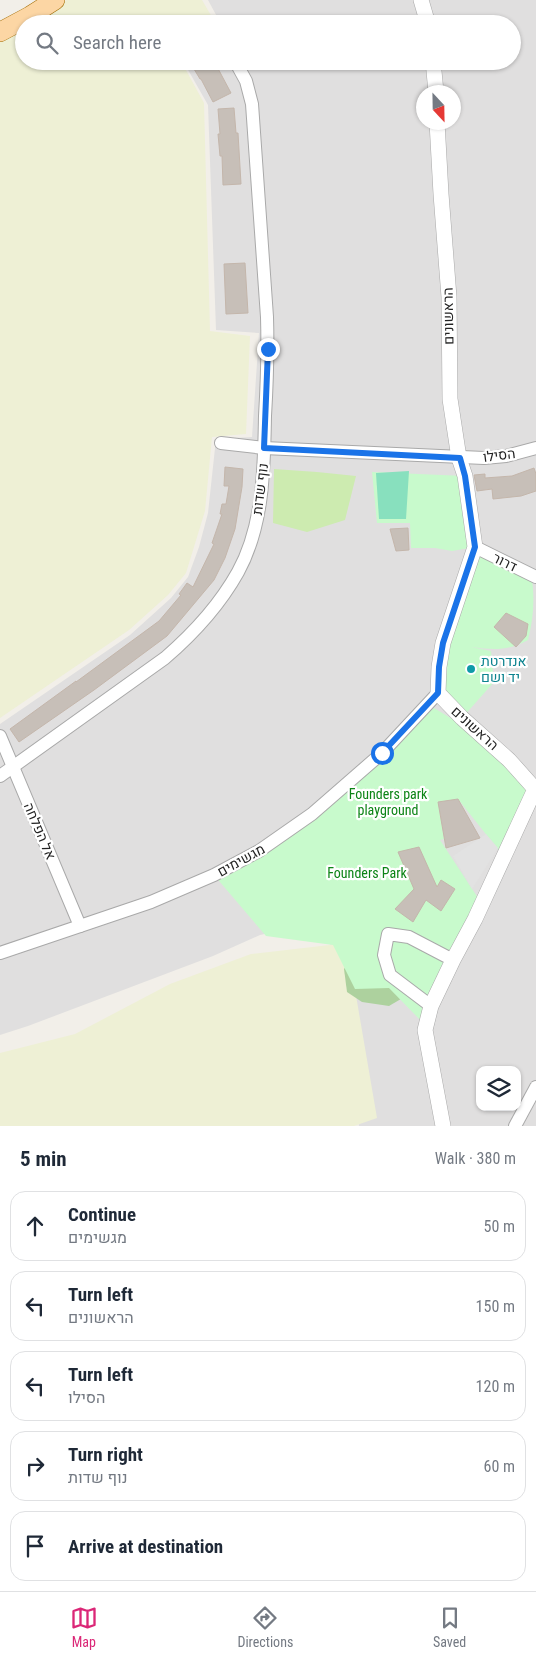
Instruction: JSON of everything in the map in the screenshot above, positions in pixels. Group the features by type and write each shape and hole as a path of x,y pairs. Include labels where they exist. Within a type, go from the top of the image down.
{"main road":[{"path":"32,15 55,0"},
{"path":"0,32 15,24"}],"street":[{"path":"421,0 425,15"},
{"name":"נוף שדות","path":"0,776 165,658 206,619 239,571 250,545 258,515 263,477 268,349 252,104 246,81 240,70"},
{"path":"434,70 435,85"},
{"name":"הראשונים","path":"437,130 449,298 450,399 465,476 475,547 443,643 439,667 438,693 462,718 509,760 535,789 475,919 431,1006 425,1030 443,1126"},
{"name":"הסילו","path":"221,443 264,448 460,458 506,456 536,448"},
{"name":"דרור","path":"475,547 536,577"},
{"name":"מגשימים","path":"0,953 151,902 214,875 260,851 312,814 382,753 438,693"},
{"name":"אל הפלחה","path":"0,736 80,926"},
{"path":"431,1006 390,975 384,955 388,934 409,937 453,960"},
{"path":"515,1126 536,1087"}],"shaded area":[{"path":"208,0 536,0 536,1126 359,1126 333,945 279,931 260,935 213,956 0,1035 0,724 130,635 171,598 188,577 199,547 208,513 216,439 252,437 259,333 216,330 208,105 188,70 521,70 521,15 216,15"},
{"path":"486,834 498,848 472,889 453,856"}],"green space":[{"path":"67,0 202,0 211,15 43,15"},
{"path":"15,32 15,70 186,70 204,103 210,331 250,336 246,434 212,437 205,511 186,573 168,595 129,630 0,718 0,41"},
{"path":"274,469 356,476 345,520 307,532 273,523"},
{"path":"409,471 406,519 379,519 376,473"},
{"path":"372,472 465,476 475,547 452,551 435,548 411,548 410,523 377,523"},
{"path":"480,550 532,580 532,618 528,640 521,644 501,649 471,647 491,651 494,682 462,718 438,693 443,643"},
{"name":"Founders Park","path":"434,708 490,742 535,789 504,857 458,799 438,802 444,839 440,840 482,904 426,1026 389,988 355,989 333,945 266,936 214,875 273,847"},
{"path":"347,943 377,1118 354,1126 0,1126 0,1053 75,1034 170,984 251,954"},
{"path":"355,952 406,996 389,1006 362,1002 347,992 344,969"}],"building":[{"path":"195,70 219,70 231,93 213,102"},
{"path":"234,108 236,133 238,133 241,184 223,185 222,156 220,156 218,134 220,134 218,109"},
{"path":"245,263 248,313 226,314 224,264"},
{"path":"225,467 243,469 242,487 235,529 225,558 214,580 167,636 19,742 10,729 159,621 181,595 179,594 187,583 193,587 214,544 212,543 222,514 220,514 222,504 226,504 229,486 224,486"},
{"path":"534,468 536,491 521,496 493,499 492,489 477,491 474,475 485,474 485,478 512,476"},
{"path":"408,528 409,550 396,551 390,529"},
{"path":"506,613 528,624 526,636 516,647 494,627"},
{"path":"458,799 480,838 446,848 438,802"},
{"path":"419,847 437,887 441,880 455,889 441,911 426,900 413,922 395,909 414,889 398,852"}],"place":[{"name":"אנדרטת יד ושם","path":"471,669"}],"route":[{"path":"268,349 264,448 460,458 465,476 475,547 443,643 439,667 438,693 382,753"}],"park label":[{"name":"Founders park playground","path":"388,802"}]}
